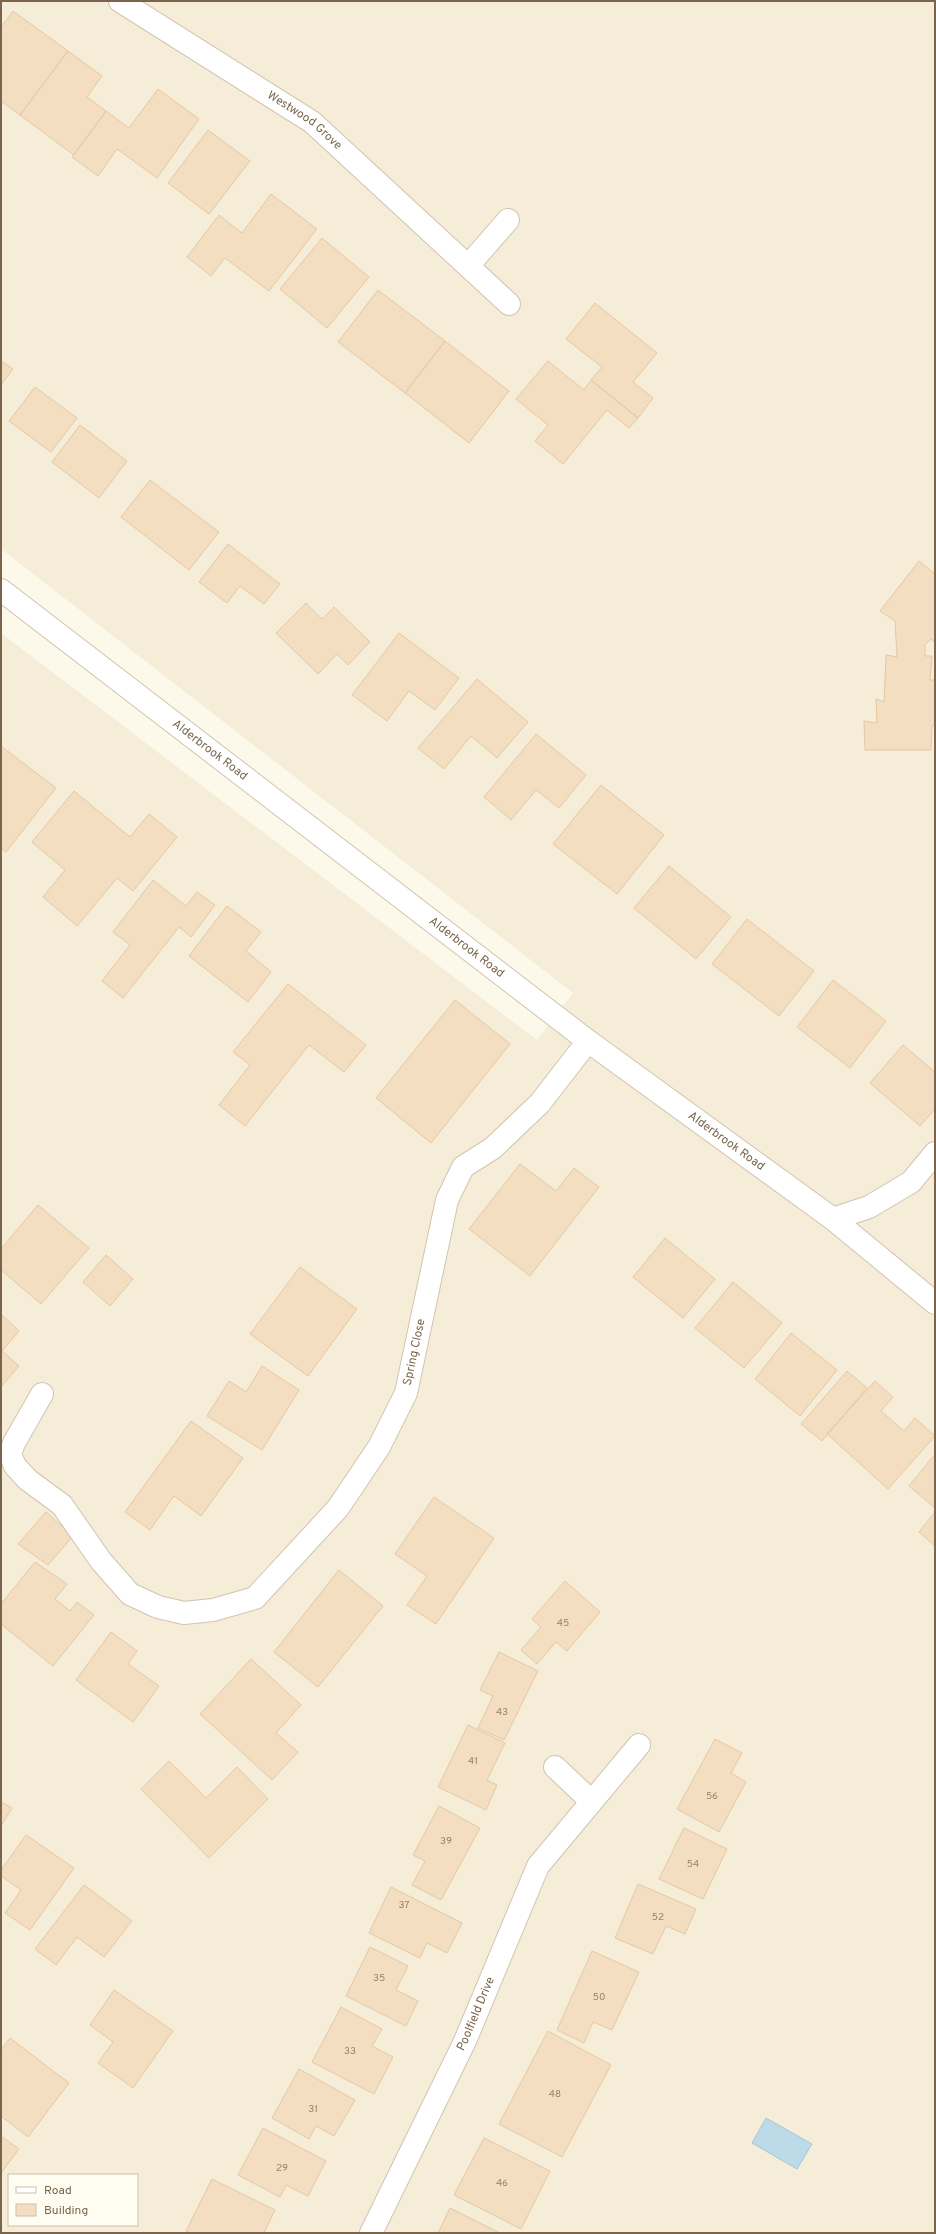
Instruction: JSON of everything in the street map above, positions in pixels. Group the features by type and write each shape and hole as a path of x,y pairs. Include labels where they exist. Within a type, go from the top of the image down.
{"street":[{"name":"Westwood Grove","path":"120,1 312,122 509,304"},
{"path":"468,266 508,220"},
{"name":"Alderbrook Road","path":"1,590 588,1041 833,1219 935,1303"},
{"name":"Spring Close","path":"42,1394 14,1443 10,1454 15,1466 28,1480 62,1505 100,1561 130,1594 158,1607 184,1613 213,1610 255,1598 338,1508 379,1447 406,1393 447,1200 463,1167 493,1148 540,1103 588,1041"},
{"path":"833,1219 869,1207 912,1182 935,1153"},
{"name":"Poolfield Drive","path":"371,2233 466,2041 538,1866 639,1745"},
{"path":"555,1767 591,1801"}],"shaded area":[{"path":"1,1 935,1 935,2233 1,2233 1,633 537,1040 573,993 1,549"}],"water":[{"path":"766,2118 812,2144 797,2169 752,2143"}],"building":[{"path":"13,11 68,51 20,115 1,101 1,27"},
{"path":"68,51 102,76 87,97 106,111 74,155 20,115"},
{"path":"158,89 199,119 157,178 117,149 98,176 72,157 106,111 129,128"},
{"path":"208,130 250,161 209,214 168,183"},
{"path":"271,194 317,229 269,291 225,258 211,276 187,257 219,215 242,233"},
{"path":"322,238 369,277 327,328 280,289"},
{"path":"378,290 445,341 405,393 338,342"},
{"path":"595,303 657,353 633,382 653,398 638,418 591,380 602,367 566,339"},
{"path":"445,341 509,391 469,443 405,393"},
{"path":"1,361 13,369 1,385"},
{"path":"548,361 584,390 591,380 638,418 629,428 607,410 563,464 535,441 548,425 516,399"},
{"path":"35,387 77,418 51,452 9,421"},
{"path":"80,425 127,461 99,498 52,462"},
{"path":"150,480 219,532 189,570 121,517"},
{"path":"228,544 280,584 264,604 240,586 227,603 199,582"},
{"path":"919,561 935,574 935,643 931,639 925,645 925,656 932,656 930,680 935,680 935,725 932,725 931,750 865,750 864,721 877,723 876,699 884,702 886,655 897,657 895,621 880,611"},
{"path":"306,603 322,619 334,607 370,642 348,665 337,654 318,674 276,633"},
{"path":"399,633 459,678 435,710 409,691 387,721 352,695"},
{"path":"477,679 528,722 497,758 471,736 444,769 418,748"},
{"path":"536,734 586,775 559,808 536,790 511,820 484,797"},
{"path":"1,746 56,788 6,852 1,848"},
{"path":"601,785 664,835 617,894 553,844"},
{"path":"74,791 130,837 149,814 177,837 133,891 117,878 77,926 43,897 65,870 32,842"},
{"path":"669,866 731,917 696,959 634,908"},
{"path":"153,880 186,906 197,892 215,905 191,937 179,927 123,998 102,981 130,945 113,932"},
{"path":"227,906 261,932 246,951 271,972 248,1002 189,956"},
{"path":"747,919 814,971 779,1016 712,964"},
{"path":"833,980 886,1021 850,1068 797,1027"},
{"path":"288,984 366,1045 344,1072 309,1045 245,1126 219,1105 250,1065 233,1052"},
{"path":"455,1000 510,1044 431,1143 376,1098"},
{"path":"903,1045 935,1072 935,1109 920,1126 870,1083"},
{"path":"520,1164 556,1191 574,1168 599,1187 530,1276 469,1229"},
{"path":"38,1205 89,1248 41,1304 1,1270 1,1249"},
{"path":"665,1238 715,1279 683,1318 633,1277"},
{"path":"106,1255 133,1279 110,1306 83,1282"},
{"path":"300,1267 357,1309 308,1376 250,1334"},
{"path":"733,1282 782,1323 744,1368 695,1328"},
{"path":"1,1314 19,1331 2,1351 19,1366 1,1387"},
{"path":"791,1333 837,1370 800,1416 755,1379"},
{"path":"262,1366 299,1390 262,1450 207,1416 229,1381 246,1392"},
{"path":"847,1371 867,1388 822,1441 801,1424"},
{"path":"875,1381 893,1397 881,1411 904,1431 915,1418 935,1436 888,1489 827,1434"},
{"path":"191,1421 243,1458 201,1516 174,1496 150,1530 125,1512"},
{"path":"935,1454 935,1508 909,1486"},
{"path":"434,1497 494,1538 436,1624 407,1605 427,1576 395,1554"},
{"path":"46,1512 73,1536 48,1565 18,1544"},
{"path":"935,1512 935,1546 919,1532"},
{"path":"35,1562 67,1584 55,1599 70,1611 77,1602 94,1615 53,1666 1,1624 1,1604"},
{"path":"339,1570 383,1606 318,1687 274,1652"},
{"path":"565,1581 600,1612 567,1651 556,1642 537,1664 521,1650 541,1627 532,1619"},
{"path":"111,1632 137,1651 128,1664 159,1686 133,1722 76,1680"},
{"path":"499,1652 538,1671 504,1740 478,1728 493,1696 480,1690"},
{"path":"251,1659 301,1705 276,1733 298,1752 272,1780 200,1714"},
{"path":"468,1725 505,1743 487,1780 497,1785 486,1810 438,1787"},
{"path":"715,1739 742,1753 731,1773 746,1782 719,1832 677,1809"},
{"path":"169,1761 206,1798 237,1767 268,1799 209,1858 141,1789"},
{"path":"1,1802 12,1808 1,1826"},
{"path":"439,1806 480,1828 441,1900 412,1885 425,1861 413,1855"},
{"path":"684,1828 727,1849 703,1899 659,1879"},
{"path":"26,1835 74,1868 30,1930 5,1913 21,1890 1,1876 1,1870"},
{"path":"638,1884 696,1909 685,1934 666,1926 653,1954 615,1938"},
{"path":"84,1885 132,1921 104,1957 77,1937 56,1965 35,1949"},
{"path":"391,1887 462,1923 447,1953 427,1943 420,1958 369,1933"},
{"path":"370,1947 408,1966 396,1990 418,2001 406,2026 346,1996"},
{"path":"592,1951 639,1972 612,2030 593,2022 584,2043 557,2030"},
{"path":"114,1990 173,2031 133,2088 98,2063 113,2042 90,2025"},
{"path":"341,2007 382,2029 372,2046 393,2057 374,2094 312,2062"},
{"path":"548,2031 611,2065 562,2157 499,2124"},
{"path":"10,2038 69,2083 28,2137 1,2116 1,2050"},
{"path":"299,2069 355,2100 334,2136 316,2126 309,2139 272,2118"},
{"path":"263,2128 326,2161 308,2196 286,2185 280,2197 238,2175"},
{"path":"1,2136 19,2149 1,2173"},
{"path":"484,2138 550,2171 521,2229 454,2195"},
{"path":"212,2179 275,2210 264,2233 191,2233 186,2231"},
{"path":"450,2208 500,2233 438,2233"}]}
